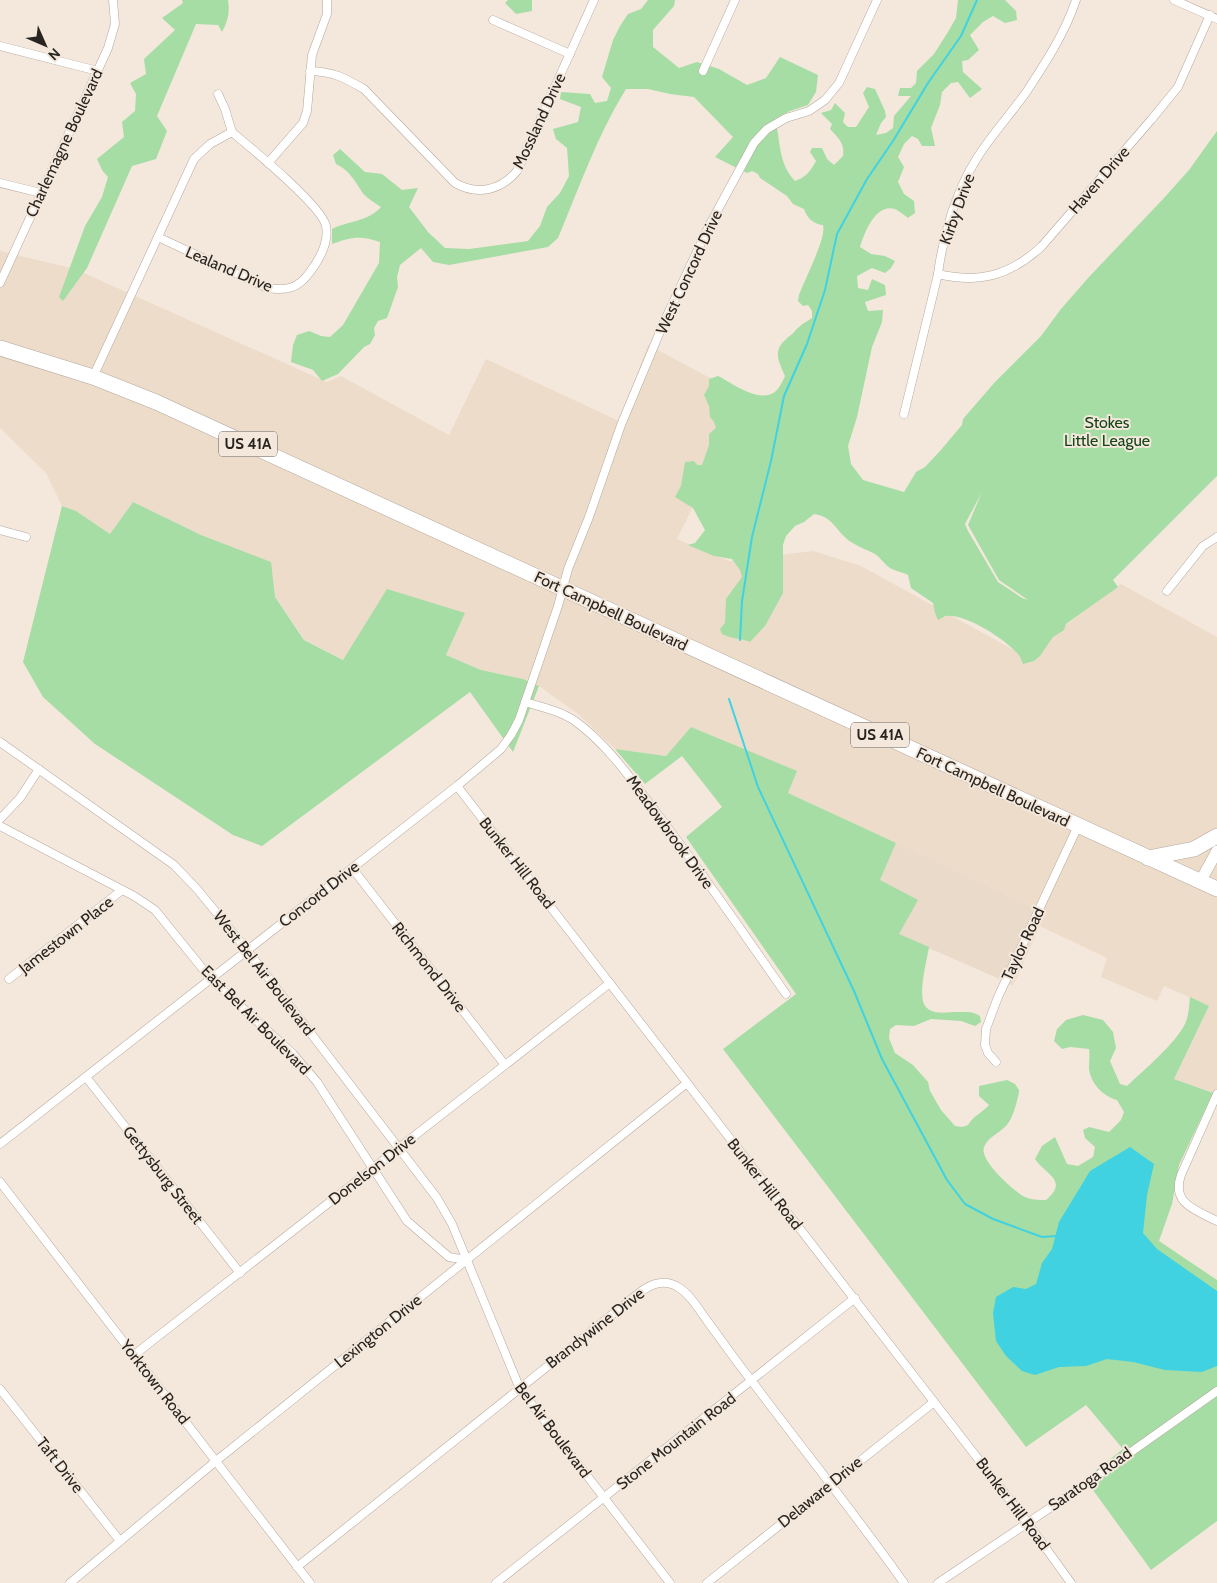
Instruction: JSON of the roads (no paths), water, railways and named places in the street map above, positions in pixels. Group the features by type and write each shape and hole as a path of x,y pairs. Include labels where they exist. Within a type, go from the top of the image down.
{"highway":[{"name":"Fort Campbell Boulevard","path":"0,348 93,377 201,423 1217,889"},
{"path":"1148,858 1194,849 1217,836"}],"street":[{"name":"Charlemagne Boulevard","path":"0,283 98,71 112,35 115,14 113,0"},
{"path":"268,162 303,123 308,111 312,55 327,14 328,0"},
{"name":"Mossland Drive","path":"310,71 329,72 364,89 455,183 464,188 488,190 500,186 517,171 594,0"},
{"path":"704,71 735,0"},
{"name":"West Concord Drive","path":"562,590 621,425 659,332 709,226 754,143 767,129 786,118 809,111 825,100 839,83 877,0"},
{"name":"Kirby Drive","path":"904,414 938,274 940,257 961,189 975,160 991,136 1027,91 1060,39 1076,0"},
{"path":"1174,0 1213,17"},
{"name":"Haven Drive","path":"938,274 957,278 982,278 1009,270 1028,259 1042,246 1178,87 1213,17"},
{"path":"493,20 570,54"},
{"path":"0,46 98,71"},
{"path":"93,377 194,159 210,144 232,132 225,108 218,94"},
{"name":"Lealand Drive","path":"158,237 267,288 280,290 291,288 299,284 315,265 326,238 326,225 319,212 268,162 232,132"},
{"path":"0,183 41,193"},
{"path":"0,530 26,537"},
{"path":"1167,590 1203,546 1217,537"},
{"name":"Concord Drive","path":"0,1144 457,786 501,749 511,735 525,702 562,590"},
{"name":"Meadowbrook Drive","path":"525,702 555,711 573,720 596,738 614,758 679,842 786,994"},
{"name":"West Bel Air Boulevard","path":"0,742 174,865 191,883 247,950 437,1198 452,1224 466,1260"},
{"path":"0,819 20,798 39,768"},
{"name":"Bunker Hill Road","path":"457,786 855,1298 1027,1522 1071,1583"},
{"name":"East Bel Air Boulevard","path":"0,826 122,890 155,910 211,979 293,1054 312,1076 338,1113 400,1213 412,1227 449,1257 466,1260"},
{"name":"Taylor Road","path":"996,1062 988,1053 985,1045 984,1035 986,1029 998,997 1078,826"},
{"path":"1200,882 1217,851"},
{"name":"Richmond Drive","path":"352,868 505,1065"},
{"name":"Jamestown Place","path":"9,980 122,890"},
{"name":"Donelson Drive","path":"134,1356 610,983"},
{"name":"Gettysburg Street","path":"86,1077 240,1273"},
{"name":"Lexington Drive","path":"70,1583 216,1461 688,1083"},
{"path":"1217,1094 1178,1183 1179,1196 1186,1204 1217,1221"},
{"name":"Yorktown Road","path":"0,1182 310,1583"},
{"name":"Bel Air Boulevard","path":"466,1260 520,1389 670,1583"},
{"name":"Brandywine Drive","path":"297,1567 634,1296 656,1283 668,1283 684,1292 860,1522 904,1583"},
{"name":"Stone Mountain Road","path":"496,1583 855,1298"},
{"name":"Taft Drive","path":"0,1389 120,1541"},
{"name":"Saratoga Road","path":"938,1583 1092,1479 1217,1391"},
{"name":"Delaware Drive","path":"707,1583 934,1402"}],"water":[{"path":"1130,1147 1154,1164 1147,1195 1143,1233 1157,1249 1217,1291 1217,1366 1202,1372 1165,1370 1133,1362 1107,1359 1086,1366 1059,1367 1035,1375 1022,1371 1006,1356 996,1341 993,1313 996,1297 1013,1287 1026,1289 1036,1284 1042,1263 1052,1249 1059,1222 1090,1171"}],"waterway":[{"path":"740,640 742,601 752,537 771,461 784,396 807,344 825,290 837,234 867,179 893,141 928,83 961,36 977,0"},
{"path":"729,699 758,787 854,991 882,1059 947,1180 965,1204 993,1219 1042,1237 1057,1236"}],"park label":[{"name":"Stokes Little League","path":"1107,431"}]}
